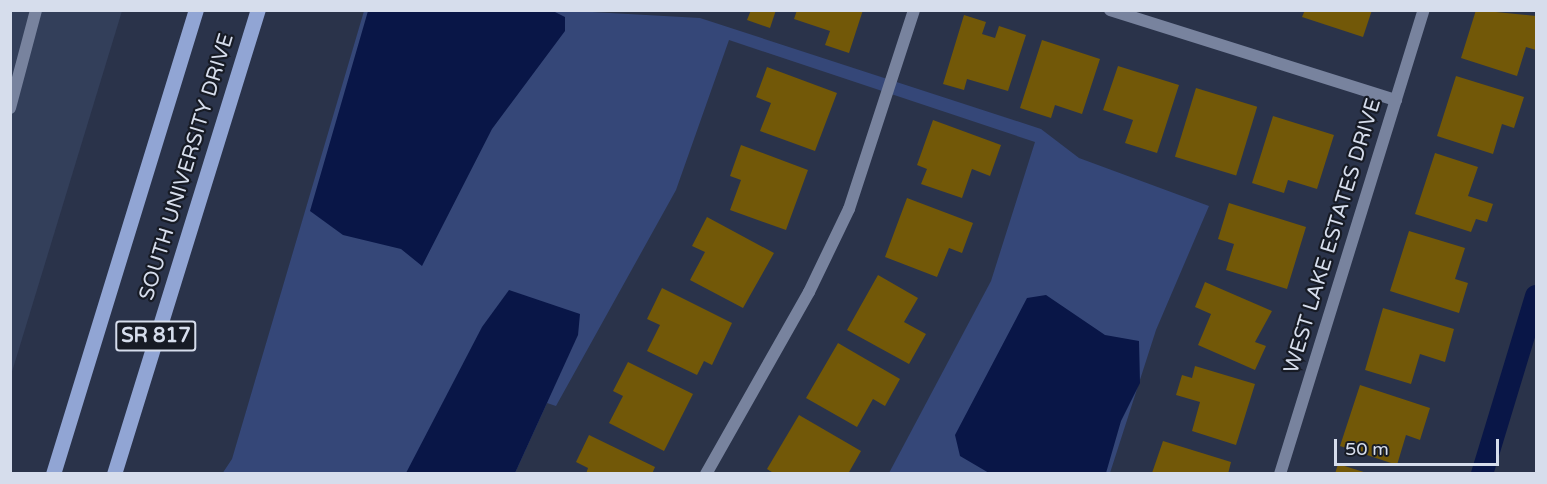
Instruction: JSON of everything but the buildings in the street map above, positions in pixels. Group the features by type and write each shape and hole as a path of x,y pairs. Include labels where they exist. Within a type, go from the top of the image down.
{"main road":[{"name":"SOUTH UNIVERSITY DRIVE","path":"53,474 196,10"},
{"name":"SOUTH UNIVERSITY DRIVE","path":"114,474 258,10"}],"street":[{"path":"10,108 36,10"},
{"path":"706,474 809,292 849,209 914,10"},
{"path":"1110,10 1396,100"},
{"name":"WEST LAKE ESTATES DRIVE","path":"1280,474 1424,10"}],"shaded area":[{"path":"551,10 565,17 565,31 492,129 422,266 401,249 343,235 310,211 368,11"},
{"path":"556,10 700,18 1041,129 1079,158 1209,206 1156,330 1110,473 889,473 991,281 1035,142 729,40 676,190 556,406 547,403 515,473 222,474 232,459 364,11"},
{"path":"11,11 122,11 11,375"},
{"path":"509,290 580,314 578,335 515,473 406,473 482,327"},
{"path":"1046,295 1105,335 1139,341 1140,383 1121,421 1106,473 989,473 960,456 955,435 1027,298"}],"waterway":[{"path":"1482,474 1536,296"}]}
